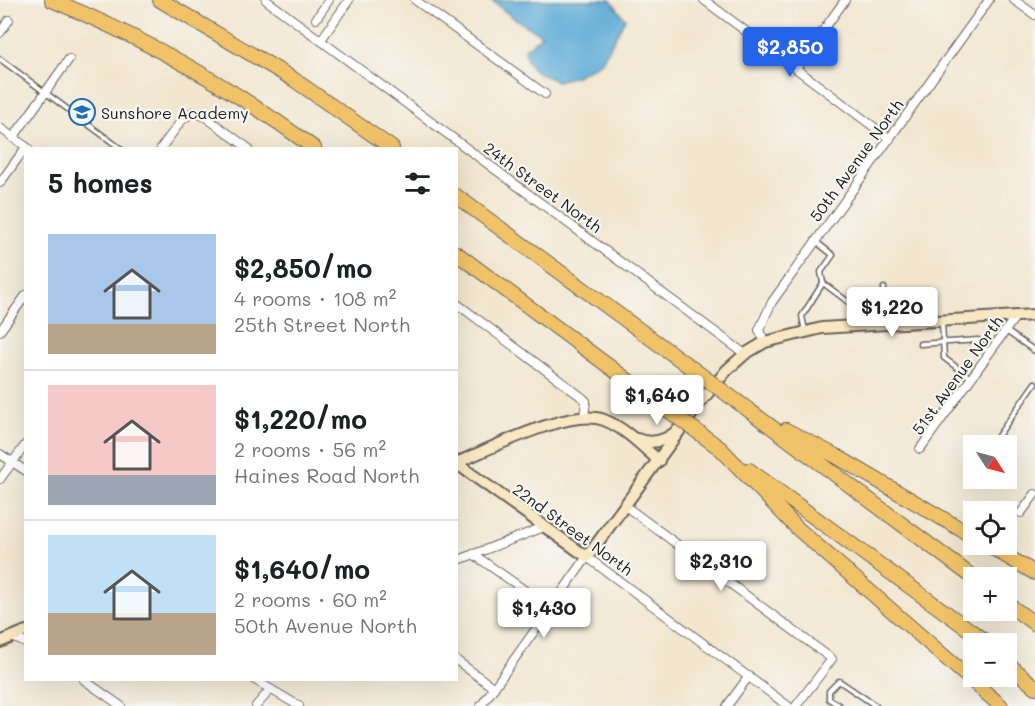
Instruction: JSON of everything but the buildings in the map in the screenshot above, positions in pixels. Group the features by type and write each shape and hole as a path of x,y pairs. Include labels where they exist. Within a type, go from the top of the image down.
{"highway":[{"path":"52,0 100,20 183,62 312,147"},
{"path":"160,0 293,79 391,147"},
{"path":"458,197 963,570"},
{"path":"458,254 975,633"},
{"path":"750,411 836,456 963,531"},
{"path":"721,449 796,528 1001,706"},
{"path":"1005,555 1035,573"},
{"path":"1017,611 1035,624"},
{"path":"1017,665 1035,678"},
{"path":"1017,671 1035,687"}],"street":[{"name":"24th Street North","path":"266,0 745,354"},
{"path":"316,19 329,0"},
{"path":"321,40 349,0"},
{"path":"416,0 545,94"},
{"path":"705,0 890,139"},
{"path":"796,67 845,0"},
{"name":"50th Avenue North","path":"765,342 759,330 764,316 815,241 989,0"},
{"path":"1014,0 1035,15"},
{"path":"0,33 9,20"},
{"path":"13,138 69,59"},
{"path":"162,147 182,120 193,112 204,116 247,147"},
{"path":"0,128 26,147"},
{"path":"0,183 24,152"},
{"path":"0,331 24,298"},
{"path":"458,304 583,398 586,408 584,417"},
{"path":"481,706 624,505 728,370 745,354 765,342 805,331 1035,315"},
{"name":"51st Avenue North","path":"920,449 1016,316"},
{"path":"458,462 563,420 584,417 603,419 630,435 659,461"},
{"path":"630,435 654,442 673,435 685,424"},
{"path":"0,479 24,447"},
{"path":"0,454 24,470"},
{"name":"22nd Street North","path":"458,464 788,706"},
{"path":"1021,513 1035,494"},
{"path":"624,505 832,659 796,706"},
{"path":"458,560 544,527"},
{"path":"473,554 550,608"},
{"path":"0,642 24,632"},
{"path":"12,637 24,642"},
{"path":"458,661 494,688"},
{"path":"727,706 749,676"},
{"path":"85,681 121,706"},
{"path":"256,681 299,706"},
{"path":"256,706 270,690"}],"lane":[{"path":"0,59 119,147"},
{"path":"805,331 802,316 823,283 821,272 833,255 815,241"},
{"path":"823,283 855,307 885,304"},
{"path":"884,288 885,324"},
{"path":"855,307 856,326"},
{"path":"942,321 944,357 971,378"},
{"path":"1006,331 1035,351"},
{"path":"920,344 978,340 989,354"},
{"path":"999,435 1035,383"},
{"path":"840,706 829,699 829,691 839,681 876,706"}],"water":[{"path":"491,0 611,0 625,19 602,62 576,76 557,81 535,70 526,56 525,49 542,35 512,17"}],"place":[{"name":"Sunshore Academy","path":"82,112"}]}
